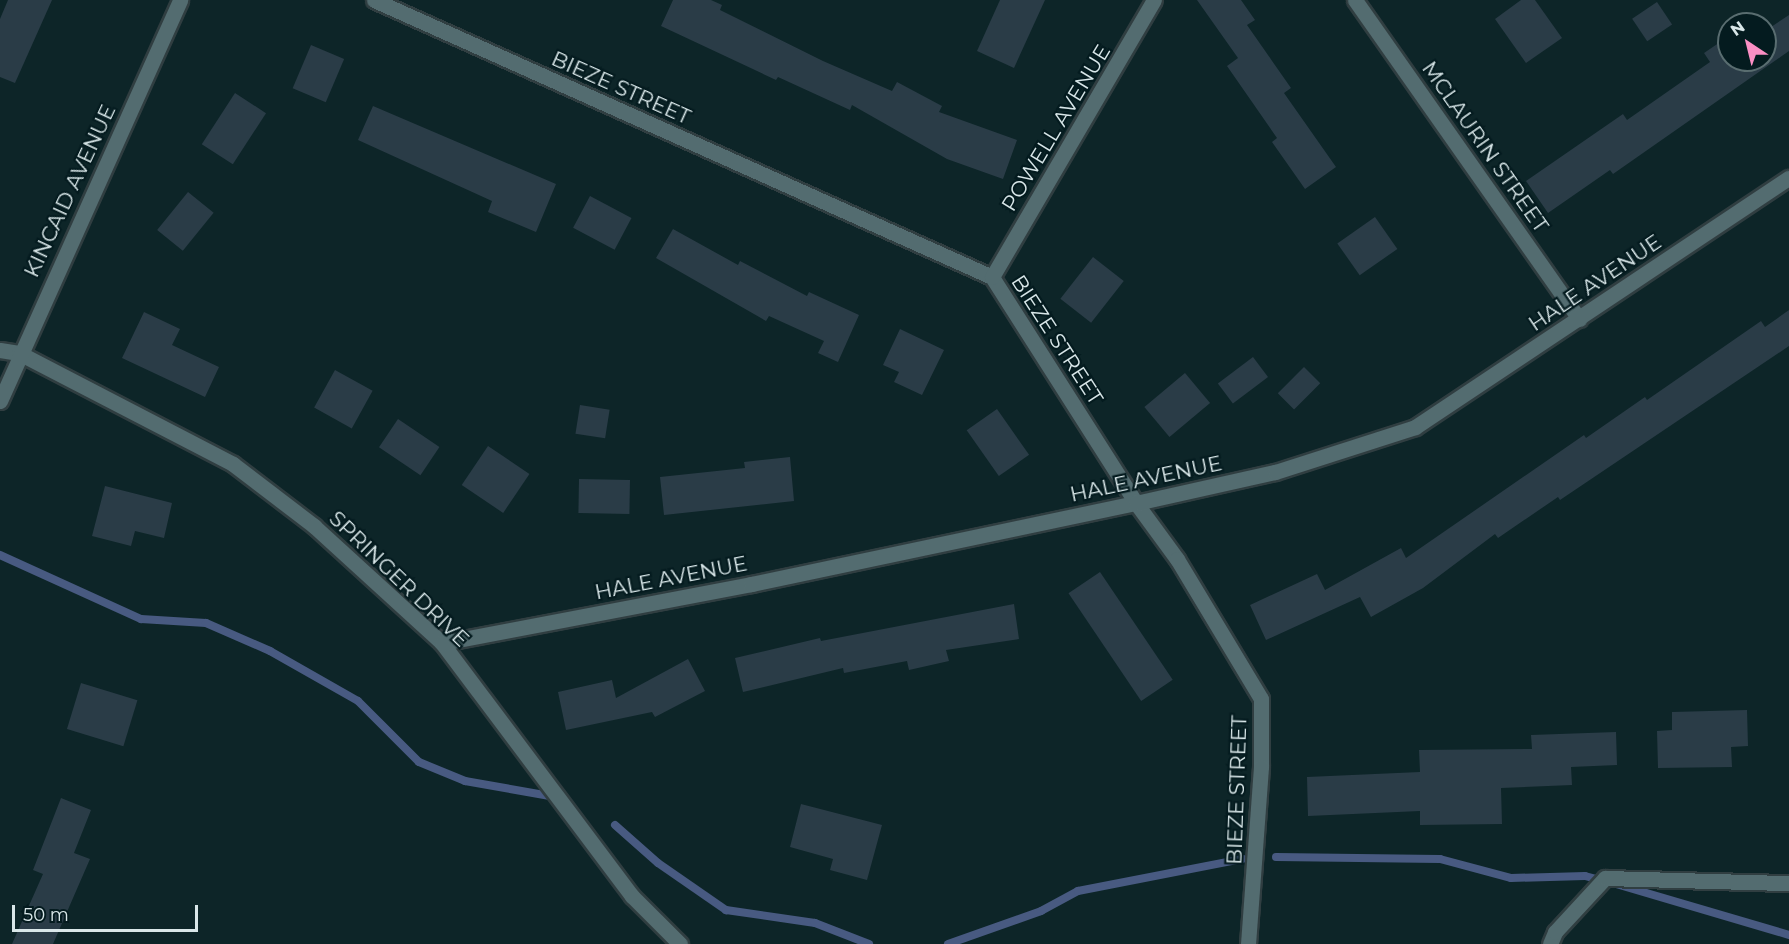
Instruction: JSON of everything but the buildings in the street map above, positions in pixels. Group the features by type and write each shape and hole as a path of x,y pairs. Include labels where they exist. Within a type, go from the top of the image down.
{"street":[{"name":"KINCAID AVENUE","path":"0,402 19,353 180,0"},
{"name":"BIEZE STREET","path":"374,0 992,277 1136,503 1195,588 1261,699 1257,843 1248,944"},
{"name":"POWELL AVENUE","path":"992,277 1154,0"},
{"name":"MCLAURIN STREET","path":"1355,0 1580,319"},
{"name":"HALE AVENUE","path":"442,643 751,585 1136,503 1275,472 1415,427 1789,178"},
{"name":"SPRINGER DRIVE","path":"0,350 19,353 233,464 314,526 442,643 632,896 680,944"},
{"path":"1550,944 1555,932 1605,878 1789,883"}],"waterway":[{"path":"0,555 141,619 206,623 270,651 358,701 419,762 465,781 556,797"},
{"path":"615,825 658,863 726,910 815,923 869,944"},
{"path":"1276,857 1440,859 1511,878 1585,876 1604,881"},
{"path":"948,944 1041,911 1078,891 1243,859"},
{"path":"1616,884 1789,935"}]}
